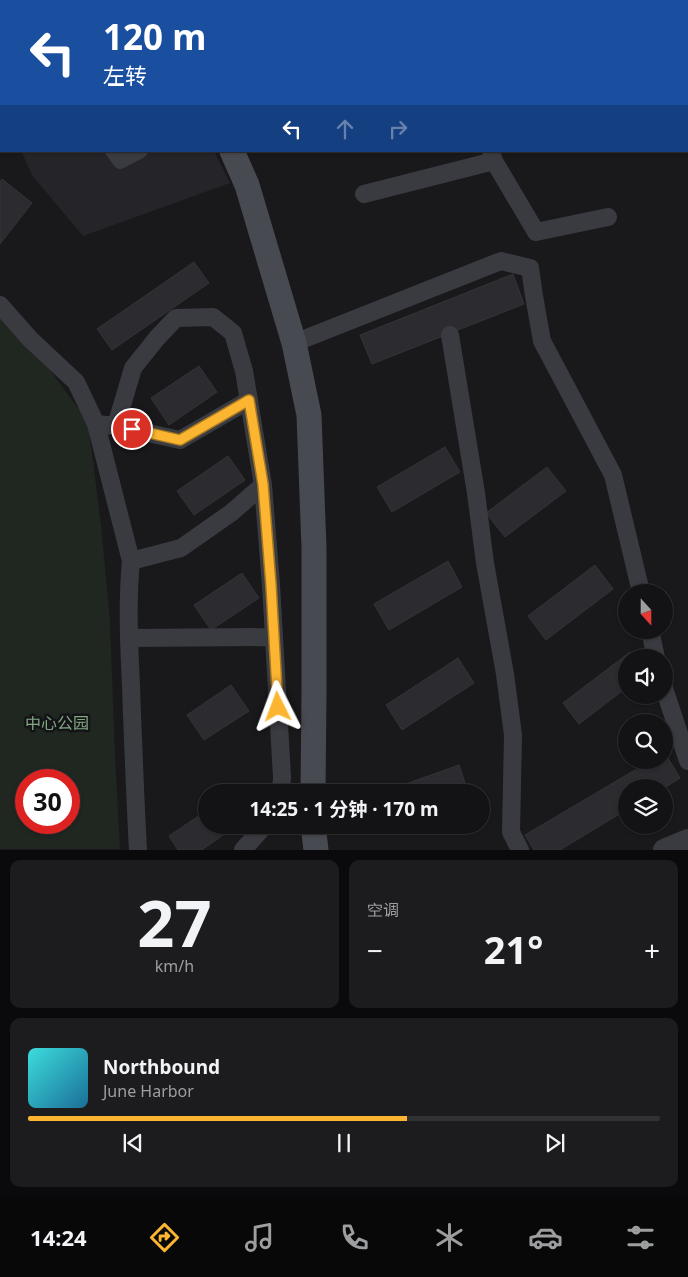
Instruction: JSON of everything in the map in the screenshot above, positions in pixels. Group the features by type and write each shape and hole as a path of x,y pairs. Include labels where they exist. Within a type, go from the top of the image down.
{"main road":[{"path":"232,152 247,185 294,343 309,415 314,548 312,784"},
{"path":"314,834 316,850"}],"street":[{"path":"113,152 120,162 139,152"},
{"path":"364,194 492,156 536,232 608,217"},
{"path":"294,343 501,261 530,268 542,341 613,475 640,584"},
{"path":"0,305 30,339 76,382 96,424 131,561 129,583 130,638 138,850"},
{"path":"116,426 132,368 176,318 213,317 233,333 244,371 263,484 274,637 282,784"},
{"path":"450,335 476,493 485,563 506,674 512,735 511,832 520,850"},
{"path":"96,424 116,426 180,440 249,400"},
{"path":"131,561 181,548 231,513 263,484"},
{"path":"130,638 274,637"},
{"path":"669,704 688,761"},
{"path":"243,850 257,834"},
{"path":"664,850 688,840"}],"shaded area":[{"path":"21,152 214,152 230,183 83,236 32,175"}],"green space":[{"name":"中心公园","path":"0,305 7,311 88,422 101,525 110,622 120,849 0,849"}],"building":[{"path":"2,179 32,203 0,244 0,182"},
{"path":"194,262 209,283 112,350 97,329"},
{"path":"513,274 524,304 372,364 360,335"},
{"path":"199,366 217,392 169,425 151,398"},
{"path":"445,447 460,472 392,512 377,487"},
{"path":"228,456 245,480 194,515 177,491"},
{"path":"547,467 566,491 505,537 486,513"},
{"path":"448,561 462,587 389,630 374,604"},
{"path":"595,565 613,589 546,640 528,616"},
{"path":"242,573 259,598 211,630 194,605"},
{"path":"458,658 474,683 402,730 386,705"},
{"path":"618,661 618,694 579,724 563,703"},
{"path":"231,685 249,711 204,740 187,715"},
{"path":"459,765 465,784 406,784"},
{"path":"673,766 680,778 673,782 673,779 620,779 637,769 673,769"},
{"path":"618,780 618,815 560,850 534,850 525,835"},
{"path":"198,816 198,834 225,834 202,850 178,850 169,836"}],"route":[{"path":"132,429 180,440 249,400 263,484 278,707"}]}
